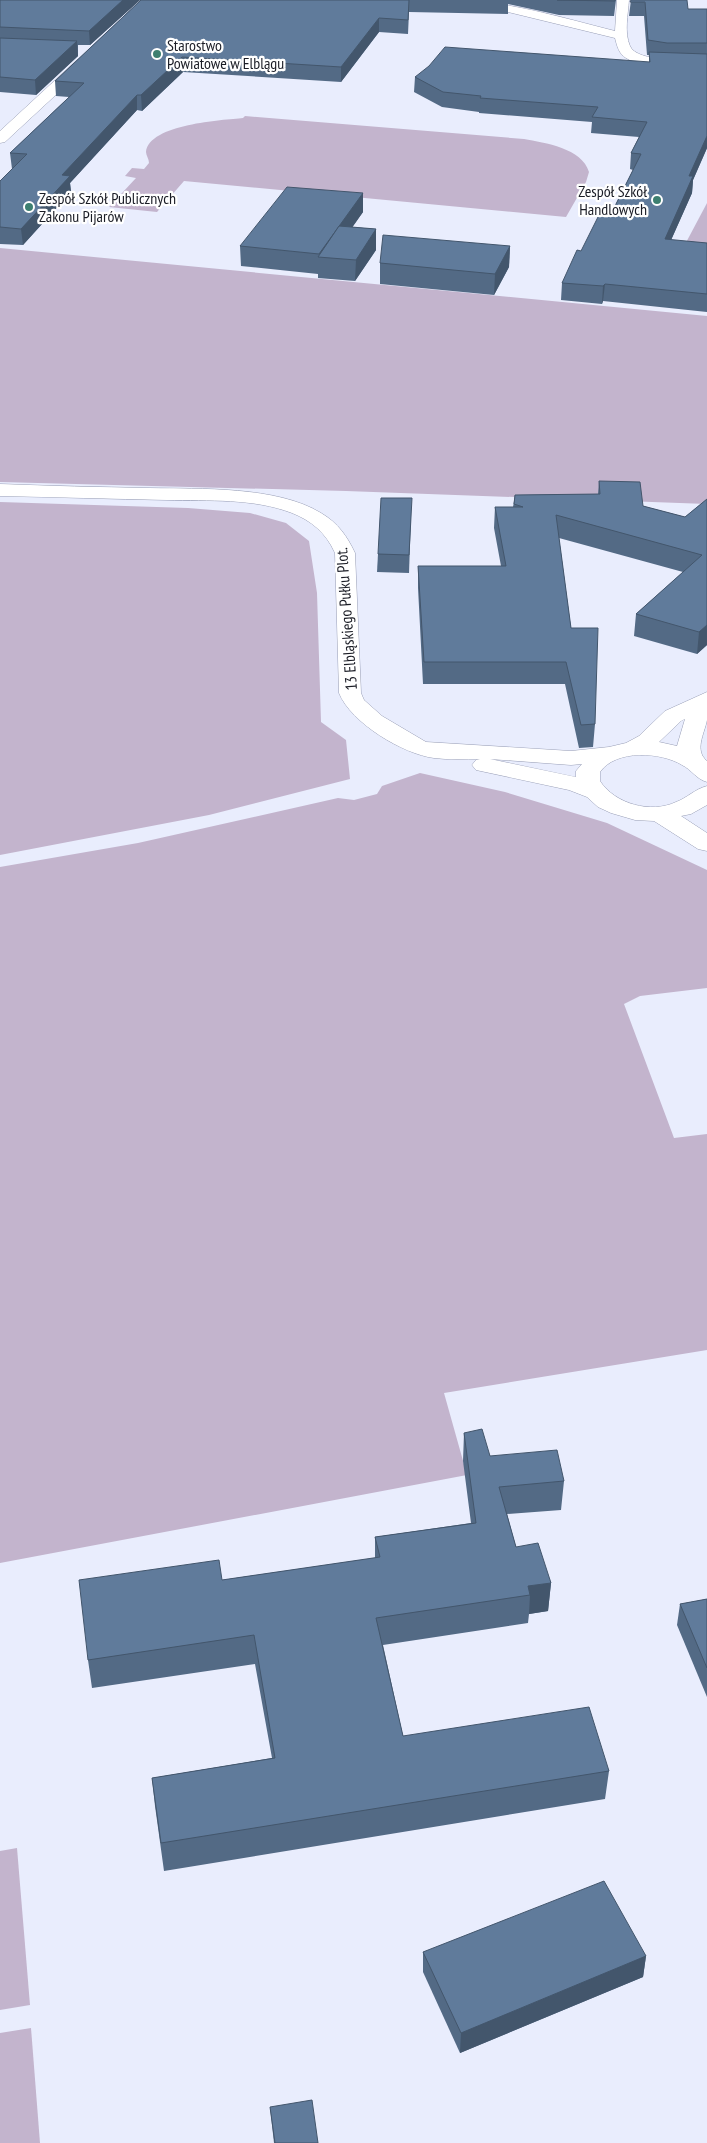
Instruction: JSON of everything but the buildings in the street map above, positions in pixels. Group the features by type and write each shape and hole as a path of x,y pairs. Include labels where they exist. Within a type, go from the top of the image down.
{"street":[{"path":"454,0 508,8 621,36"},
{"path":"623,0 621,36 625,51 635,58 658,62 707,64"},
{"path":"0,139 86,51"},
{"path":"0,122 17,123"},
{"name":"13 Elbląskiego Pułku Plot.","path":"0,490 231,496 266,500 288,506 321,520 335,532 345,553 350,693 354,703 374,721 418,747 447,753 507,771 576,784 594,792 608,802 627,810 657,814"},
{"path":"634,748 647,741 673,716 704,701"},
{"path":"700,768 688,751 704,701"},
{"path":"634,748 666,750 700,768"},
{"name":"13 Elbląskiego Pułku Plot.","path":"447,753 514,753 571,758 608,754 634,748"},
{"path":"594,792 589,784 588,775 591,767 608,754"},
{"path":"657,814 688,807 700,801 707,793"},
{"path":"657,814 677,824 707,844"}],"shaded area":[{"path":"245,116 524,139 552,145 571,152 579,157 589,172 586,182 566,217 184,181 157,212 109,207 136,178 125,176 132,168 144,169 149,163 146,152 150,143 160,135 188,125 243,118"},
{"path":"707,203 707,254 681,252"},
{"path":"0,248 707,316 707,504 346,491 0,482"},
{"path":"0,502 188,508 250,513 286,523 309,541 317,593 321,722 346,740 350,779 209,815 0,855"},
{"path":"420,773 505,792 607,823 707,870 707,988 640,996 624,1004 674,1138 707,1134 707,1350 444,1393 467,1475 0,1563 0,867 138,843 338,798 354,800 377,794 382,786"},
{"path":"17,1848 30,2005 0,2010 0,1851"},
{"path":"31,2028 40,2143 0,2143 0,2033"}],"place":[{"name":"Starostwo Powiatowe w Elblągu","path":"157,54"},
{"name":"Zespół Szkół Handlowych","path":"657,200"},
{"name":"Zespół Szkół Publicznych Zakonu Pijarów","path":"29,207"}]}
